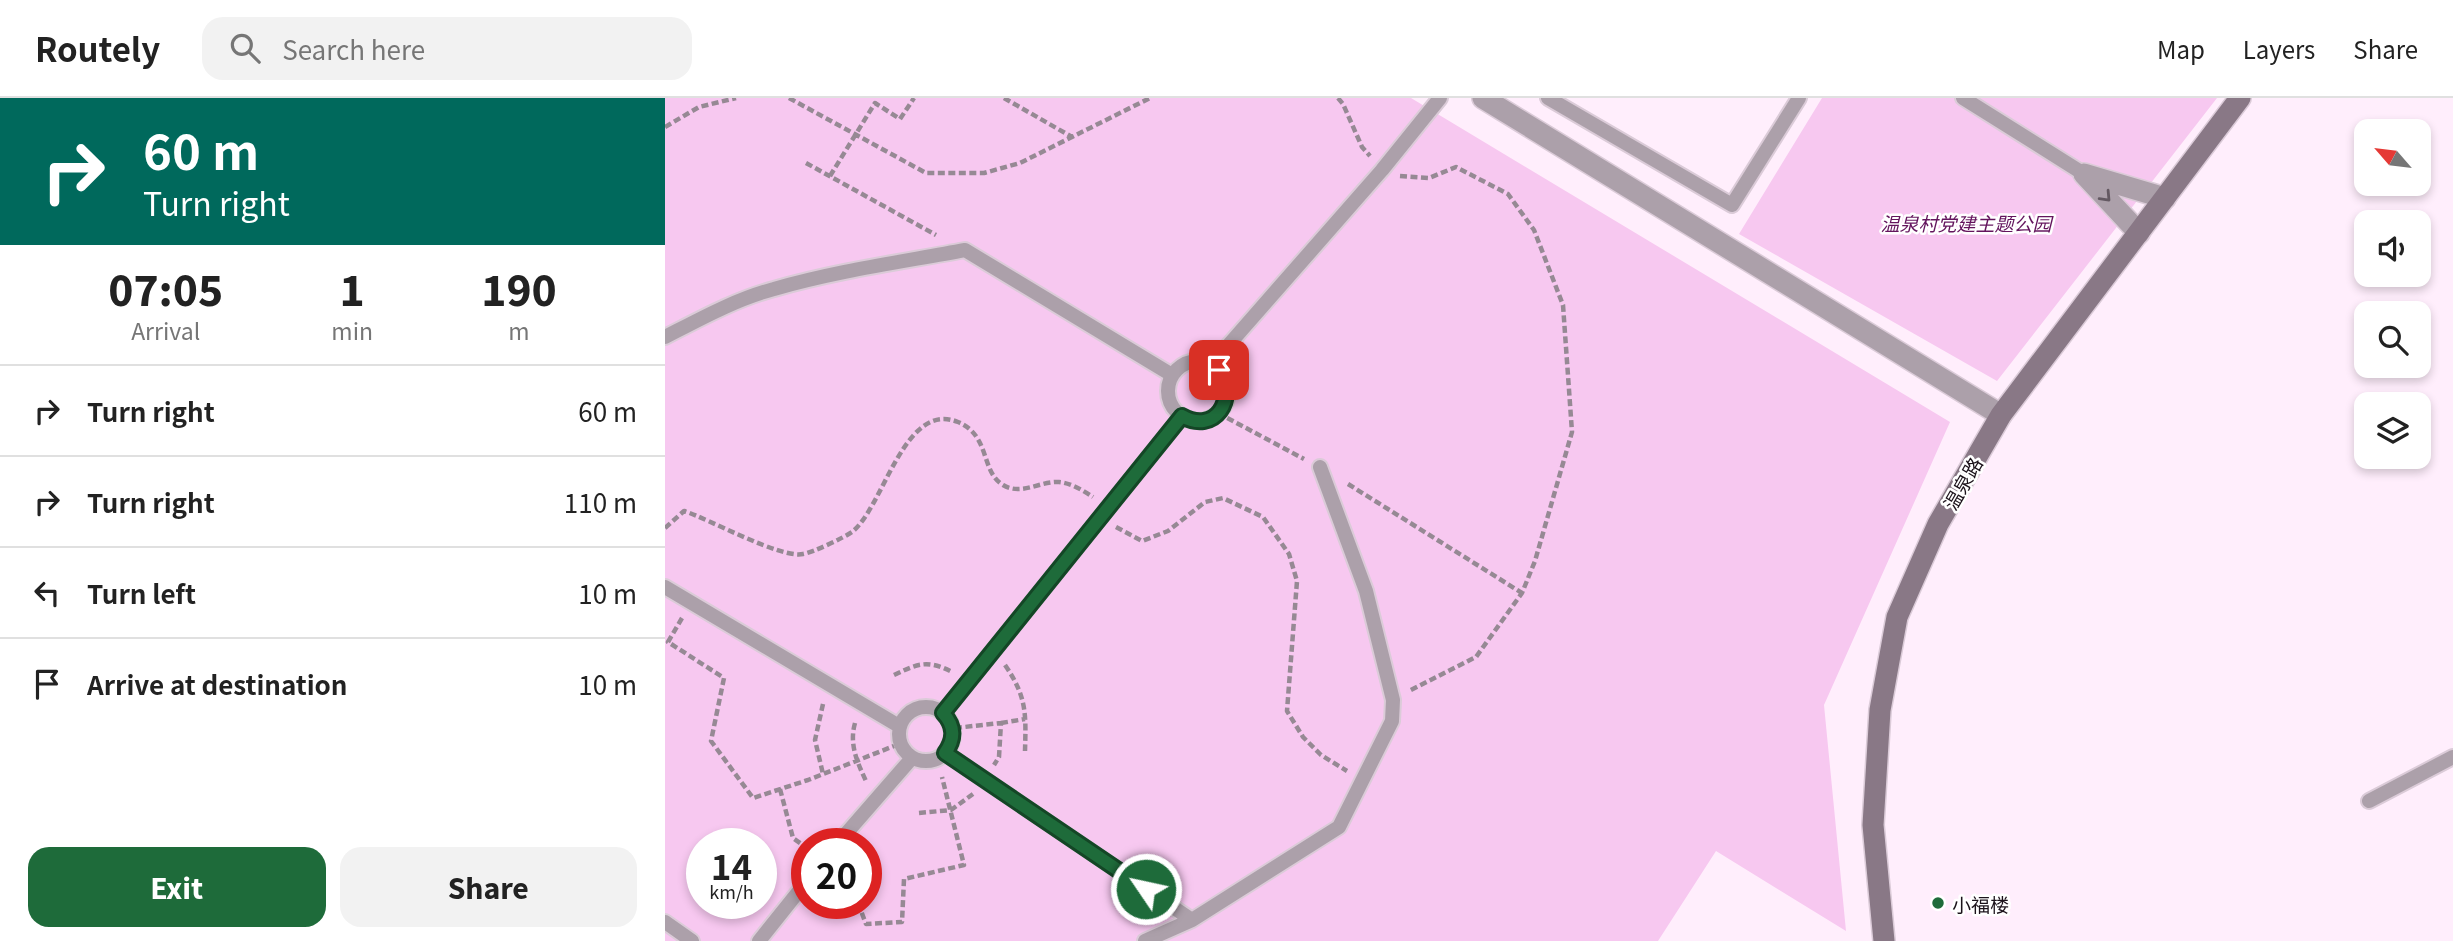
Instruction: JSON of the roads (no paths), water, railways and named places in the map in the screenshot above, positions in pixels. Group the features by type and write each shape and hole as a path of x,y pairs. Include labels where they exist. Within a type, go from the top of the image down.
{"main road":[{"name":"温泉路","path":"1884,941 1873,825 1880,710 1897,617 1938,524 2001,415 2240,98"}],"street":[{"path":"1483,98 2001,415"},
{"path":"2084,174 2165,198"},
{"path":"2084,174 2139,233"}],"lane":[{"path":"1211,365 1383,170 1440,98"},
{"path":"1548,98 1732,205 1799,98"},
{"path":"1963,98 2084,174"},
{"path":"665,337 727,306 772,289 965,250 1172,375"},
{"path":"1192,362 1211,365 1219,370 1227,387 1227,397 1218,413 1200,421 1190,420 1173,409 1169,399 1168,389 1172,375 1183,365 1192,362"},
{"path":"943,713 1182,416"},
{"path":"1145,941 1192,920 1339,827 1392,721 1393,700 1366,591 1320,467"},
{"path":"665,587 899,726"},
{"path":"927,706 943,713 949,720 953,737 941,756 929,761 912,758 900,744 899,726 903,718 918,708 927,706"},
{"path":"941,756 1192,920"},
{"path":"2368,801 2453,757"},
{"path":"851,828 912,758"},
{"path":"759,941 791,901"},
{"path":"665,922 692,941"}],"place":[{"name":"小福楼","path":"1938,903"}],"park label":[{"name":"温泉村党建主题公园","path":"1966,222"}]}
